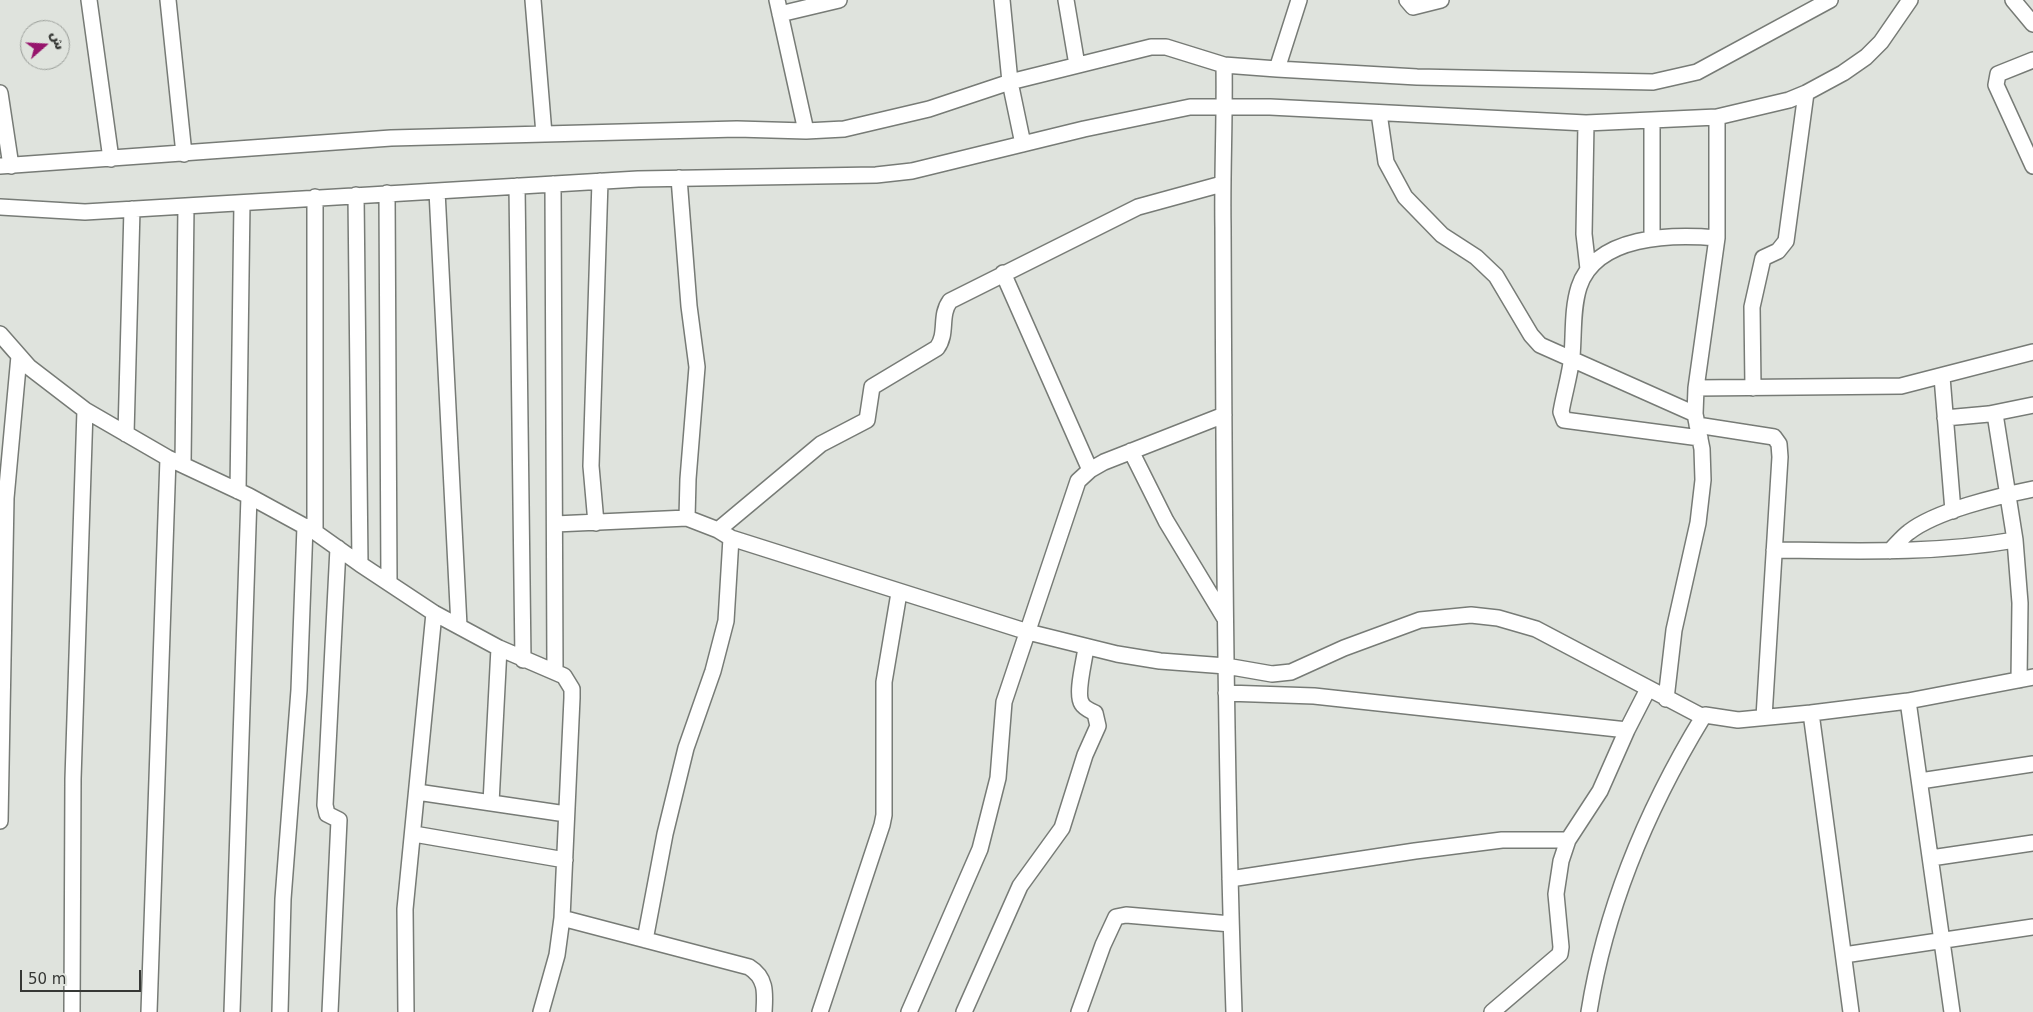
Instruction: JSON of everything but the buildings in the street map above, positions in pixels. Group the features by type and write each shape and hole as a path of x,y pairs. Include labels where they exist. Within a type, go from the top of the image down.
{"street":[{"path":"89,0 111,158"},
{"path":"168,0 184,154"},
{"path":"533,0 544,134"},
{"path":"1002,0 1010,82 1023,144"},
{"path":"1066,0 1077,65"},
{"path":"1277,69 1299,0"},
{"path":"1407,0 1412,7 1418,8 1442,0"},
{"path":"0,93 5,166 391,138 736,129 806,132 844,129 929,109 1010,82 1151,48 1166,47 1224,65 1277,69 1418,77 1653,82 1697,72 1830,0"},
{"path":"0,207 85,212 356,194 600,181 885,174 912,171 1023,144 1190,108 1225,107 1586,123 1718,117 1760,109 1806,94 1843,73 1866,57 1881,42 1910,0"},
{"path":"2013,0 2033,24"},
{"path":"806,132 779,7 832,1"},
{"path":"2033,60 1998,74 1996,79 1996,85 2033,166"},
{"path":"1224,65 1225,107 1222,184 1225,619 1234,1012"},
{"path":"1753,388 1753,297 1763,258 1778,250 1786,241 1806,94"},
{"path":"1379,113 1386,162 1405,197 1442,235 1476,257 1496,276 1531,335 1540,345 1571,358 1697,426"},
{"path":"1666,699 1674,630 1698,523 1702,480 1702,449 1697,426 1696,388 1717,238 1718,117"},
{"path":"1652,120 1652,238"},
{"path":"1586,123 1584,234 1588,269"},
{"path":"679,178 689,306 697,367 688,479 687,518"},
{"path":"596,523 591,466 600,181"},
{"path":"553,184 555,670"},
{"path":"645,940 665,834 686,748 712,671 726,621 725,534 821,444 867,420 872,387 937,348 941,342 943,314 950,301 1138,207 1222,184"},
{"path":"517,186 523,660"},
{"path":"437,191 459,626"},
{"path":"387,193 389,582"},
{"path":"356,194 360,564"},
{"path":"280,1012 283,899 310,529 315,197"},
{"path":"232,1012 237,919 243,493 242,203"},
{"path":"183,464 186,206"},
{"path":"126,434 132,209"},
{"path":"1717,238 1687,235 1652,238 1607,253 1588,269 1579,287 1574,315 1571,358 1561,412 1562,419 1697,426 1774,437 1779,444 1780,457 1764,717"},
{"path":"1003,273 1090,470"},
{"path":"0,334 29,367 85,410 168,458 243,493 310,529 434,613 523,660 555,670 564,676 572,690 562,918 557,955 541,1012"},
{"path":"1696,388 1901,386 1942,377 1998,359 2033,352"},
{"path":"0,820 6,498 19,356"},
{"path":"1942,377 1953,511"},
{"path":"1945,418 1995,414 2033,405"},
{"path":"72,1012 73,779 85,410"},
{"path":"1589,1012 1607,928 1625,873 1647,819 1673,767 1703,717 1706,715 1738,720 1810,714 1908,701 2026,679 2014,540 1995,414"},
{"path":"909,1012 980,849 998,778 1004,702 1076,485 1090,470 1132,450 1224,415"},
{"path":"1132,450 1166,521 1225,619"},
{"path":"150,1012 168,458"},
{"path":"1890,551 1908,532 1924,522 1953,511 2033,489"},
{"path":"555,524 687,518 725,534 900,593 1028,632 1160,661 1226,666 1272,674 1291,672 1344,648 1420,620 1471,615 1498,618 1536,629 1703,717"},
{"path":"1774,550 1890,551 1982,546 2014,540"},
{"path":"330,1012 339,820 327,814 324,805 338,548"},
{"path":"820,1012 868,872 883,820 884,682 900,593"},
{"path":"406,1012 405,909 414,834 434,613"},
{"path":"964,1012 1020,886 1062,828 1085,755 1098,726 1095,713 1082,705 1080,701 1079,692 1086,646"},
{"path":"491,803 499,648"},
{"path":"1492,1012 1560,954 1556,894 1561,861 1568,840 1600,791 1626,730 1648,689"},
{"path":"1226,693 1314,696 1626,730"},
{"path":"1908,701 1952,1012"},
{"path":"1810,714 1851,1012"},
{"path":"1920,781 2033,764"},
{"path":"417,792 566,814"},
{"path":"414,834 564,860"},
{"path":"1230,879 1502,840 1568,840"},
{"path":"1931,858 2033,843"},
{"path":"1079,1012 1103,945 1116,917 1126,915 1231,924"},
{"path":"562,918 749,968 756,972 765,988 764,1012"},
{"path":"1844,955 2033,927"}]}
